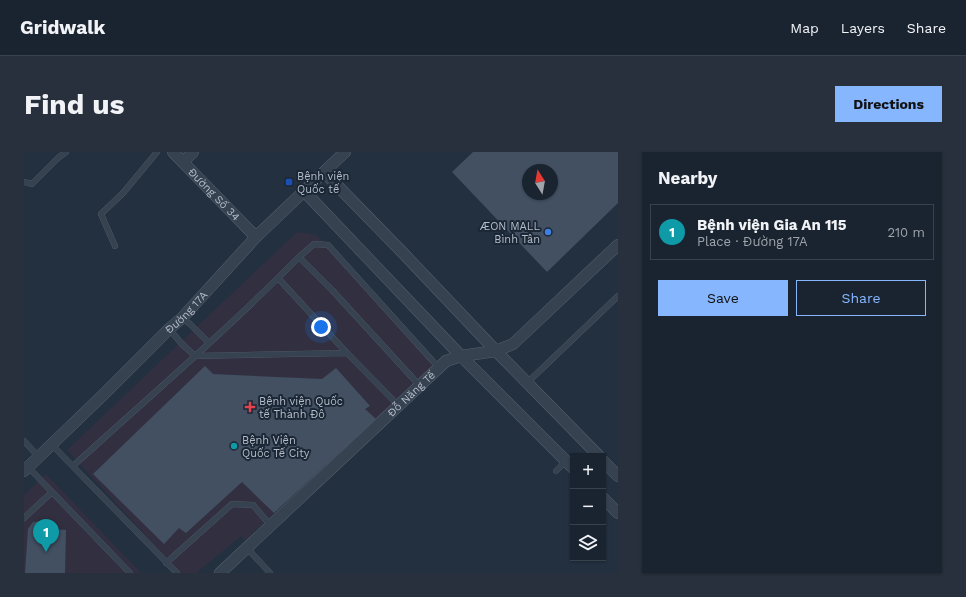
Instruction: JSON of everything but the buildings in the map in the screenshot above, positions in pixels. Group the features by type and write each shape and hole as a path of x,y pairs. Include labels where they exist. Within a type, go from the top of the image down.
{"street":[{"name":"Đường Số 34","path":"173,152 256,237"},
{"path":"183,162 193,152"},
{"name":"Đường 17A","path":"26,469 182,318 256,237 345,152"},
{"path":"324,172 596,453"},
{"path":"304,191 462,356 570,464"},
{"name":"Đỗ Năng Tế","path":"220,573 446,361 462,356 496,351 514,344 618,245"},
{"path":"606,463 618,476"},
{"path":"606,501 618,513"}],"lane":[{"path":"24,182 32,184 66,152"},
{"path":"115,246 101,214 123,194 157,152"},
{"path":"74,466 195,356 314,244 328,245 439,368"},
{"path":"299,257 332,290 420,386"},
{"path":"278,278 348,354 399,406"},
{"path":"527,383 618,296"},
{"path":"182,318 209,343"},
{"path":"169,329 195,356 348,354"},
{"path":"24,441 39,456"},
{"path":"52,444 177,573"},
{"path":"556,471 570,464"},
{"path":"26,469 52,492 130,573"},
{"path":"24,518 52,492"},
{"path":"166,563 232,504 253,505 271,526"},
{"path":"247,548 270,573"}],"shaded area":[{"name":"Bệnh viện Quốc tế Thành Đô","path":"297,232 316,235 434,365 245,540 241,536 196,573 180,573 67,450"},
{"path":"46,474 141,573 24,573 24,495"}],"place":[{"name":"Bệnh viện Quốc tế","path":"289,182"},
{"name":"ÆON MALL Bình Tân","path":"548,232"},
{"name":"Bệnh viện Quốc tế Thành Đô","path":"250,407"},
{"name":"Bệnh Viện Quốc Tế City","path":"234,446"},
{"name":"Bệnh viện Gia An 115","path":"46,552"}]}
